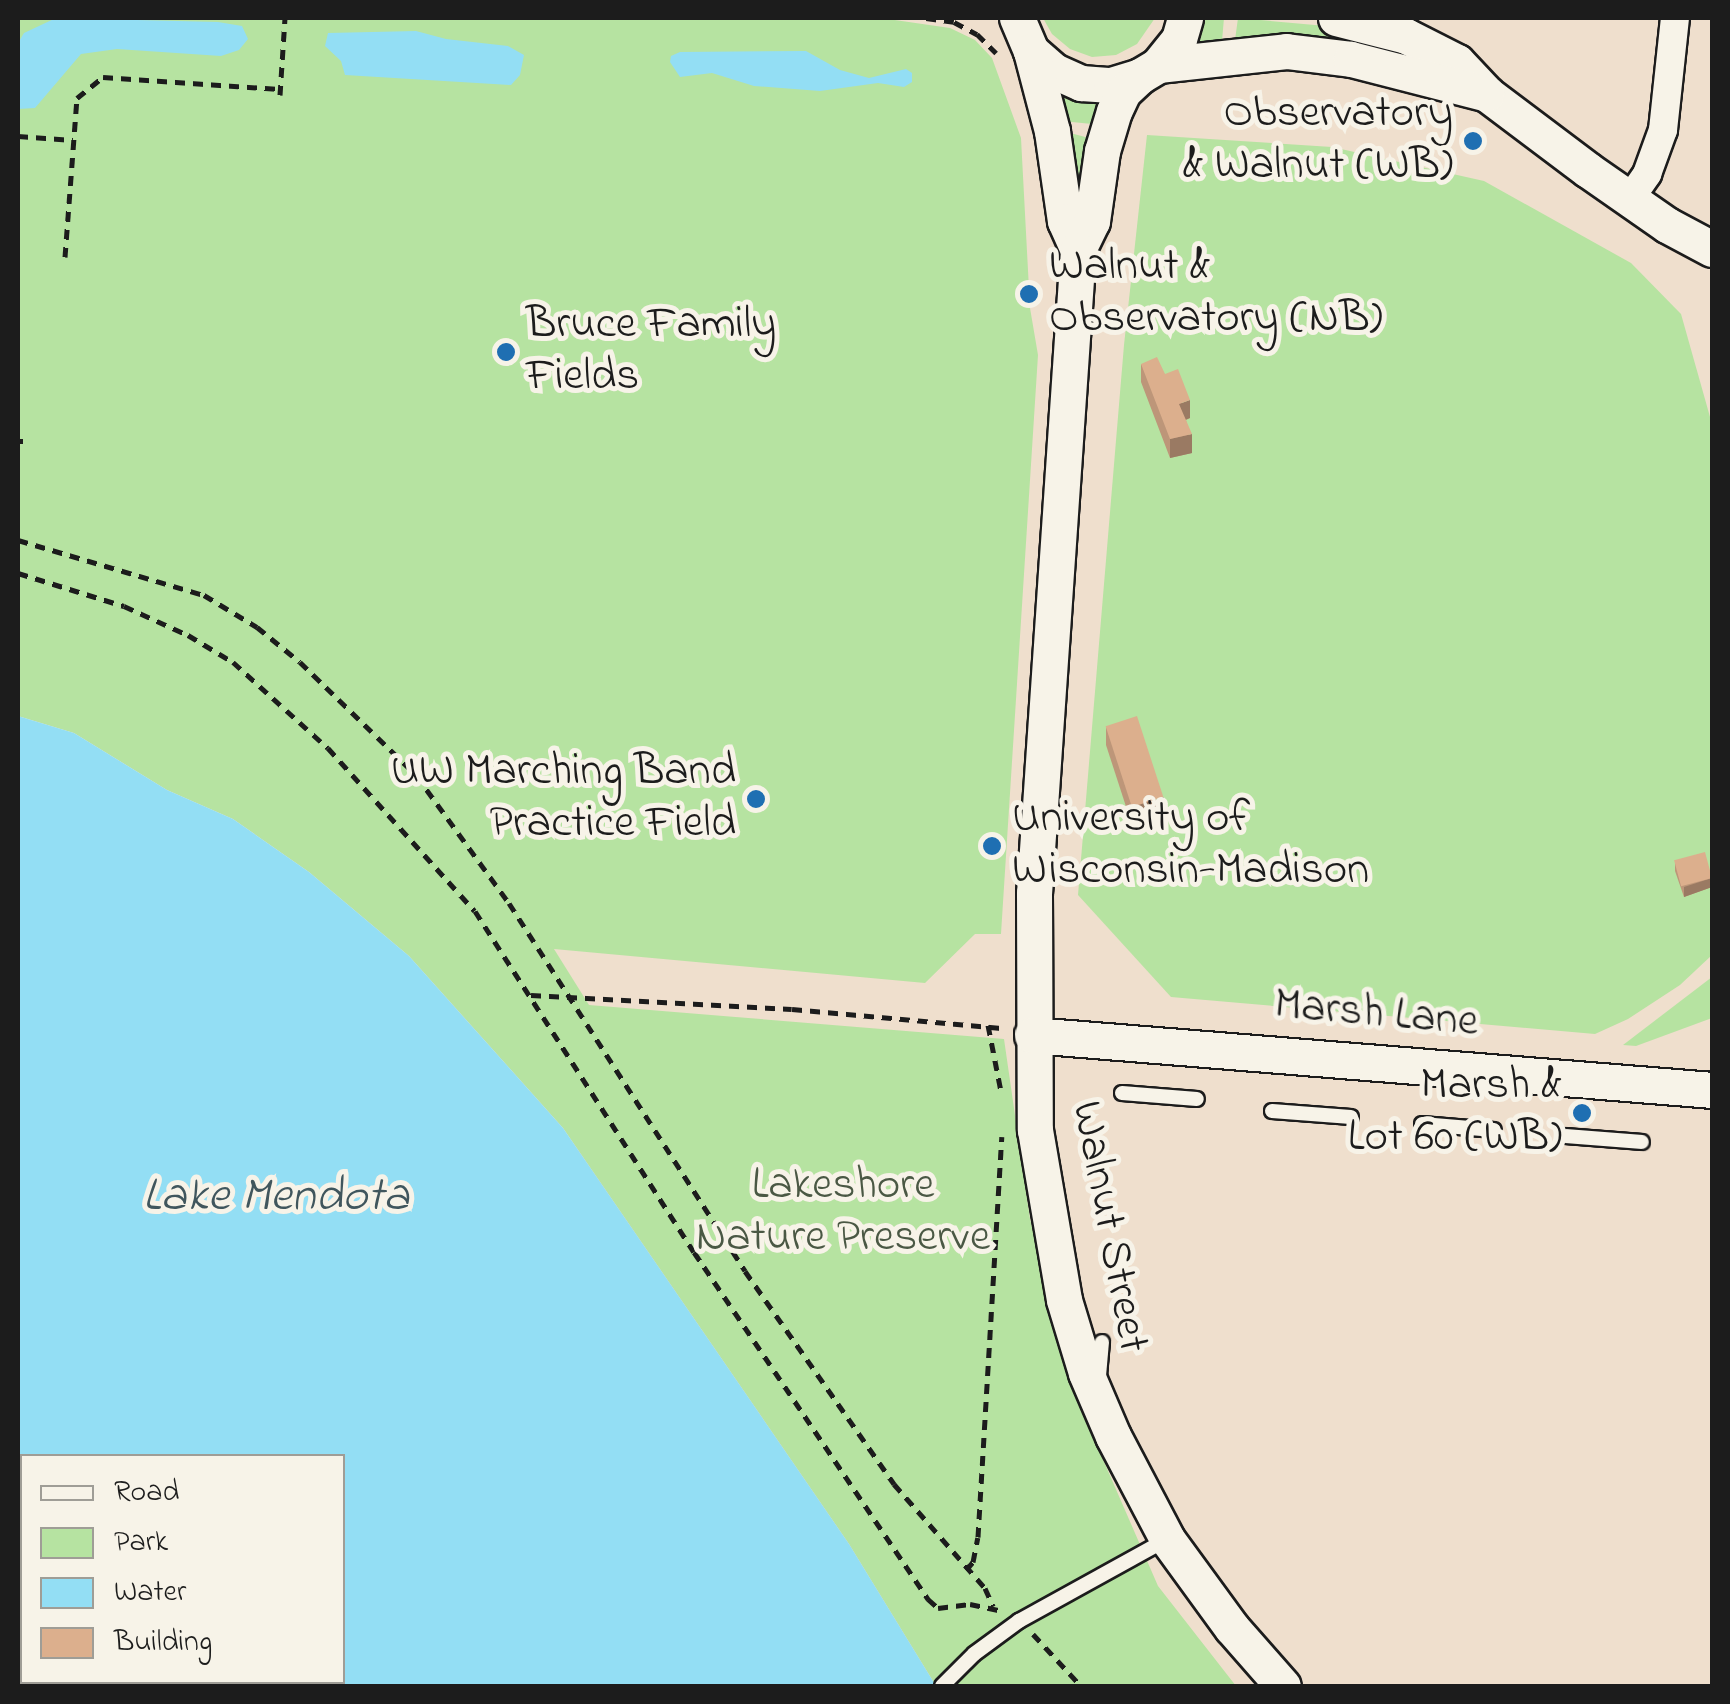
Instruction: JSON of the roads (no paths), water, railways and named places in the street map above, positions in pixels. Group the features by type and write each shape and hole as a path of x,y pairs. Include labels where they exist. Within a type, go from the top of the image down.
{"street":[{"name":"Walnut Street","path":"1185,18 1179,38 1123,92 1114,111 1102,151 1092,221 1078,250 1034,893 1035,1130 1064,1300 1097,1399 1138,1490 1282,1686"},
{"path":"1336,18 1406,36 1457,62 1488,94 1629,200 1712,249"},
{"path":"1629,200 1648,174 1663,130 1675,18"},
{"name":"Walnut Street","path":"1014,34 1052,130 1065,221 1078,250"},
{"path":"1014,34 1054,71 1081,83 1111,85 1149,71 1286,51 1335,56 1488,94"},
{"name":"Marsh Lane","path":"1032,1035 1712,1090"}],"lane":[{"path":"1122,1093 1197,1099"},
{"path":"1272,1111 1351,1117"},
{"path":"1422,1124 1494,1130"},
{"path":"1566,1136 1642,1142"},
{"path":"1097,1399 1102,1342"},
{"path":"942,1686 974,1654 1019,1621 1166,1526"}],"water":[{"path":"56,18 218,22 242,26 248,39 239,50 221,56 117,49 81,54 35,108 18,109 18,43 24,33"},
{"path":"416,31 446,39 508,46 524,55 520,75 511,85 345,75 341,61 325,46 328,33"},
{"path":"806,51 840,70 869,78 906,69 912,73 912,82 904,87 878,83 820,91 754,86 712,73 680,77 670,62 671,56 680,52"},
{"name":"Lake Mendota","path":"18,716 74,733 167,790 233,819 309,872 409,956 563,1128 849,1544 936,1686 18,1686"}],"place":[{"name":"Observatory & Walnut (WB)","path":"1473,141"},
{"name":"Walnut & Observatory (NB)","path":"1029,294"},
{"name":"Bruce Family Fields","path":"506,352"},
{"name":"UW Marching Band Practice Field","path":"756,799"},
{"name":"University of Wisconsin-Madison","path":"992,846"},
{"name":"Marsh & Lot 60 (WB)","path":"1582,1113"}],"park label":[{"name":"Lakeshore Nature Preserve","path":"843,1213"}]}
